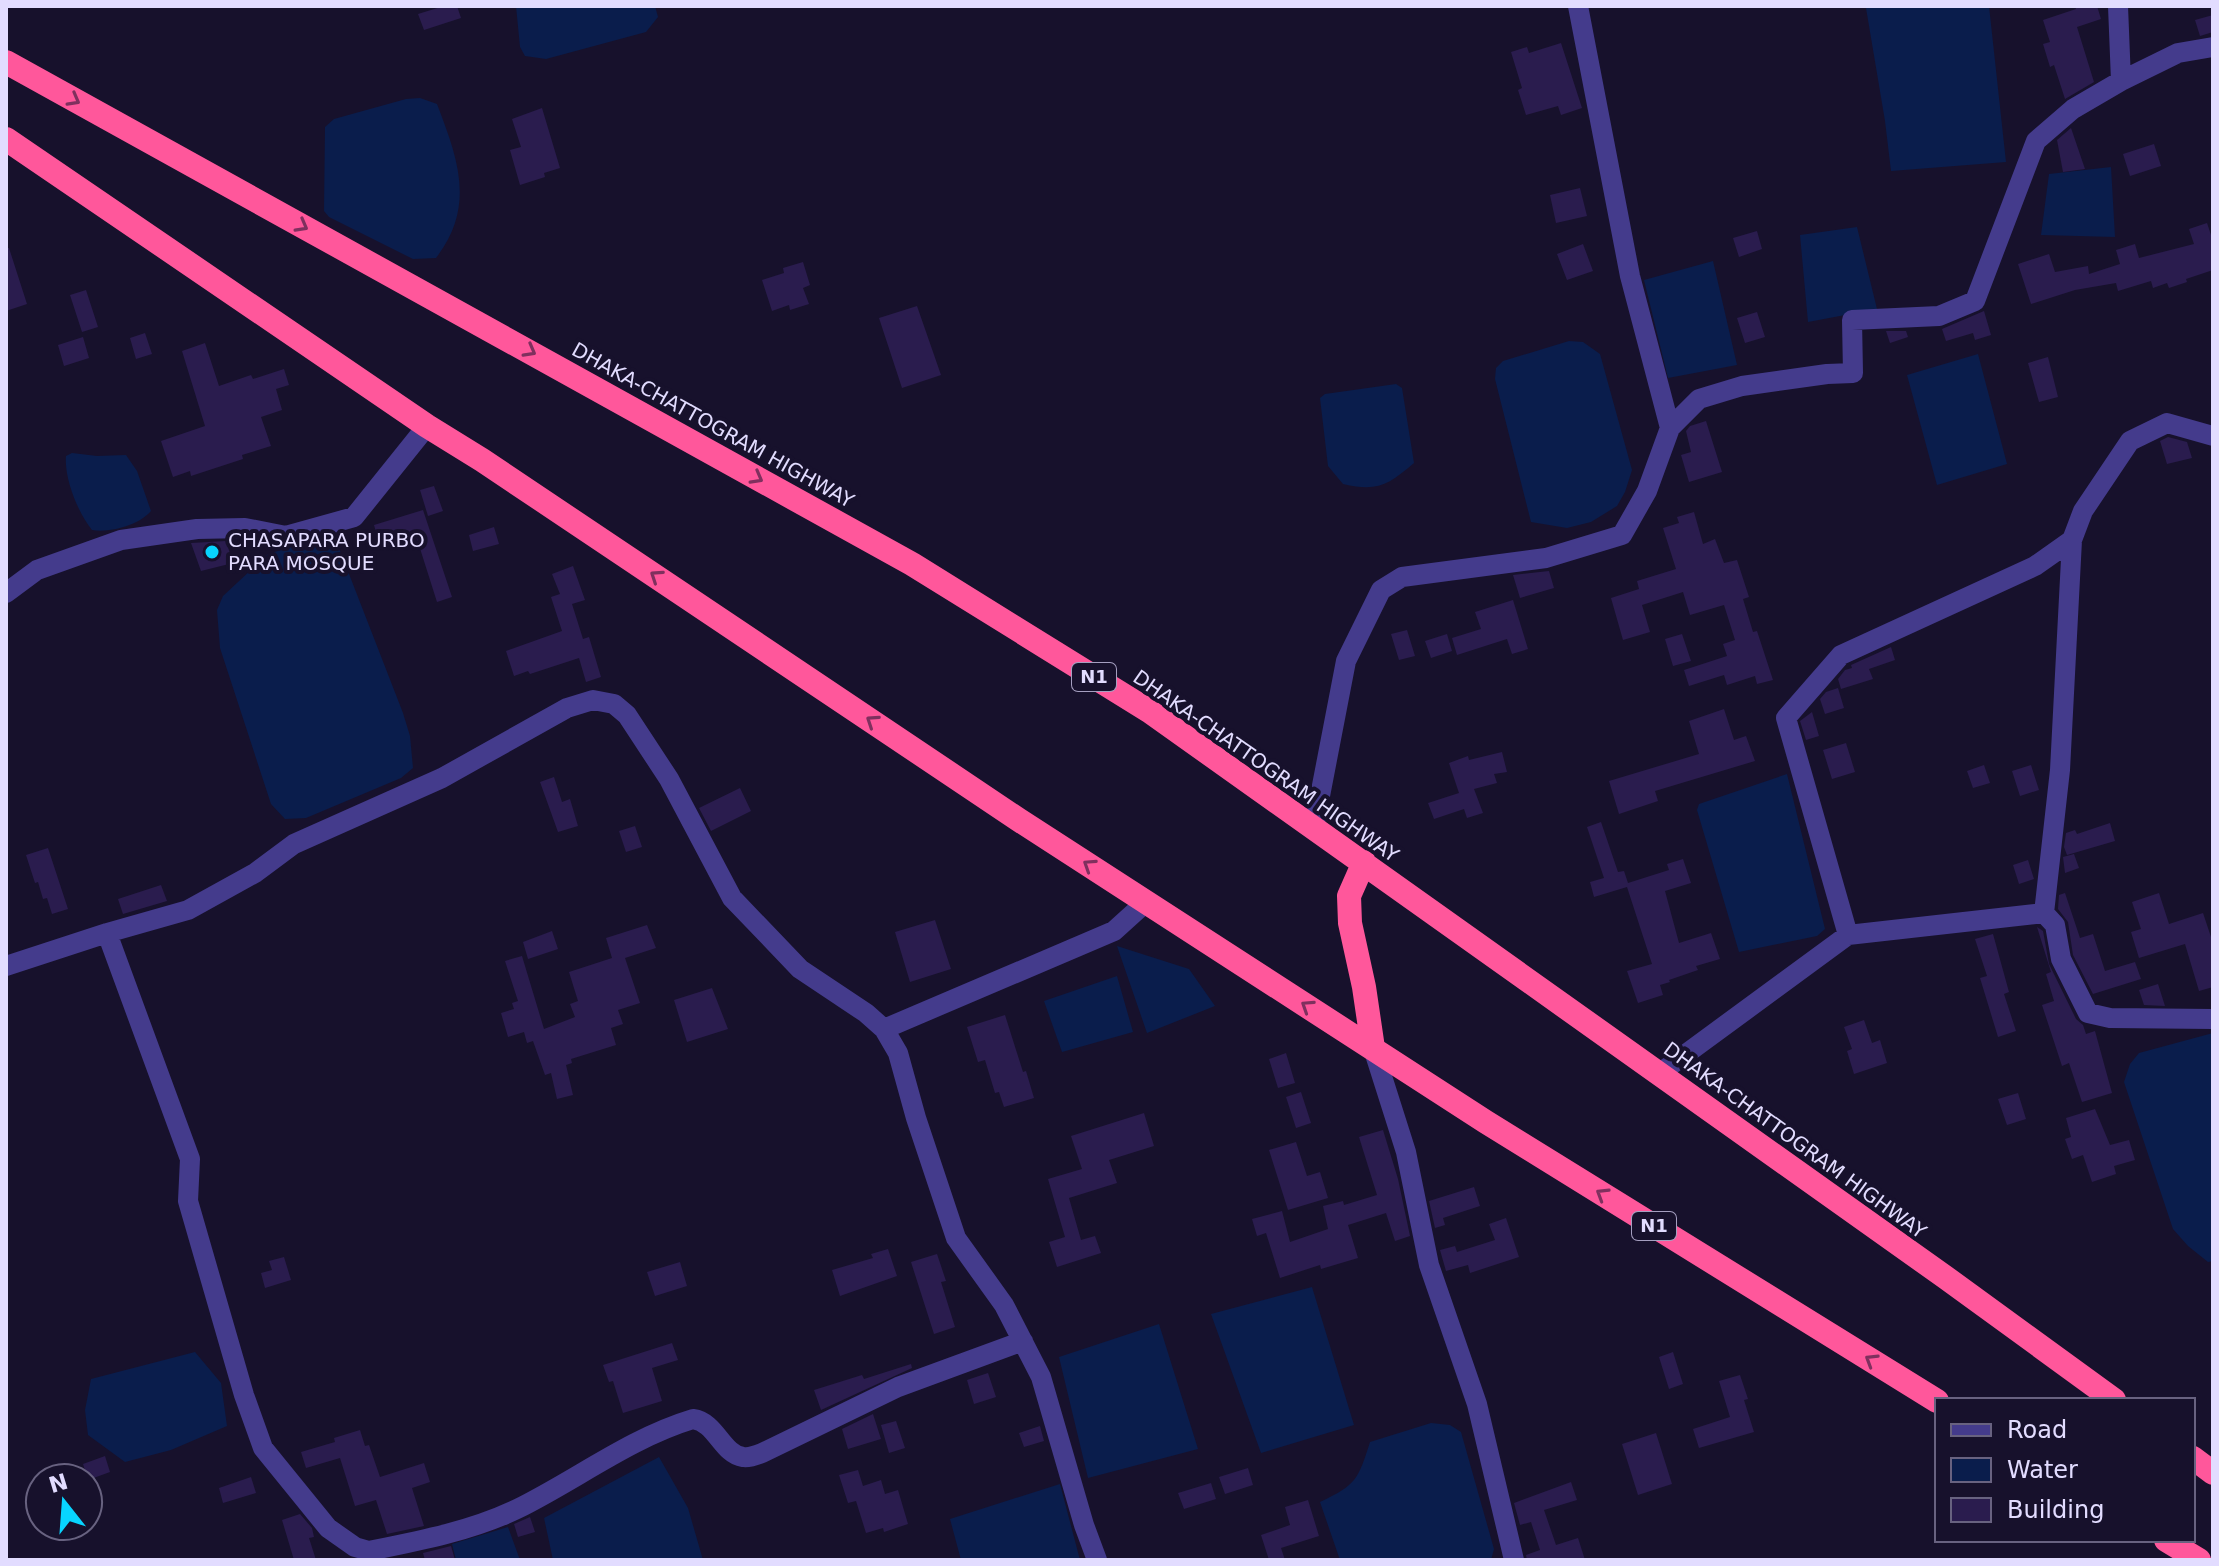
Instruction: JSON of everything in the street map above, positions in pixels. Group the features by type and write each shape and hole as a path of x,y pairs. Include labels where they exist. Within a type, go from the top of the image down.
{"highway":[{"name":"DHAKA-CHATTOGRAM HIGHWAY","path":"6,62 912,564 1149,711 2111,1398"},
{"name":"N1","path":"6,139 427,426 1019,820 1486,1122 1935,1400"},
{"path":"1364,862 1349,896 1350,923 1373,1048"},
{"path":"2195,1460 2213,1473"},
{"path":"2169,1542 2199,1560"}],"street":[{"path":"1578,6 1630,276 1670,428"},
{"path":"2118,6 2121,81"},
{"path":"1314,827 1346,661 1381,590 1402,577 1546,558 1622,535 1647,491 1670,428 1699,399 1727,390 1827,374 1853,373 1852,320 1939,316 1975,301 2036,141 2073,109 2121,81 2178,53 2213,47"},
{"path":"2213,436 2167,423 2130,441 2083,511 2072,540 2060,770 2044,913 2055,925 2061,959 2088,1013 2110,1018 2213,1019"},
{"path":"6,593 37,570 121,540 197,529 245,528 286,536 354,517 427,426"},
{"path":"1848,935 1786,718 1841,655 2035,566 2072,540"},
{"path":"6,966 188,910 255,873 294,844 442,778 567,708 593,700 614,704 627,715 669,779 732,898 800,969 866,1013 884,1029 898,1053 956,1238 1004,1305 1041,1377 1097,1560"},
{"path":"884,1029 1114,931 1146,902"},
{"path":"1660,1073 1848,935 2044,913"},
{"path":"107,933 190,1159 188,1201 244,1395 263,1448 328,1528 355,1547 369,1551 452,1533 515,1510 637,1443 693,1419 703,1420 733,1453 744,1457 762,1453 898,1387 1023,1341"},
{"path":"1373,1048 1406,1152 1429,1265 1477,1404 1514,1560"}],"water":[{"path":"516,6 655,6 658,17 646,32 546,59 525,56 520,47"},
{"path":"1989,6 2006,162 1891,171 1866,8"},
{"path":"420,98 437,104 456,163 459,201 456,220 436,258 413,259 329,217 324,211 325,127 334,119"},
{"path":"2111,167 2115,237 2041,235 2049,174"},
{"path":"1857,227 1877,309 1808,322 1800,235"},
{"path":"1713,261 1737,365 1668,378 1644,280"},
{"path":"1569,341 1583,342 1600,354 1632,470 1617,506 1591,522 1567,528 1531,522 1495,379 1496,368 1503,361"},
{"path":"1978,354 2007,464 1937,485 1907,375"},
{"path":"1396,384 1402,388 1414,463 1382,485 1365,487 1343,484 1328,466 1320,398 1325,394"},
{"path":"72,453 126,455 137,471 151,511 124,527 92,530 77,505 70,485 66,456"},
{"path":"323,537 337,543 403,713 410,736 413,768 401,778 306,818 285,819 271,804 220,648 217,610 223,596 268,554"},
{"path":"1787,774 1825,929 1817,936 1739,952 1697,810 1699,804"},
{"path":"1117,946 1189,969 1215,1006 1147,1033"},
{"path":"1117,976 1133,1032 1062,1052 1044,1001"},
{"path":"2213,1033 2213,1261 2208,1262 2173,1229 2124,1082 2130,1064 2139,1053"},
{"path":"1312,1287 1354,1425 1261,1453 1211,1314"},
{"path":"1159,1324 1198,1449 1088,1478 1059,1357"},
{"path":"195,1352 221,1383 227,1426 171,1450 125,1462 88,1435 85,1410 91,1379"},
{"path":"1431,1423 1450,1425 1461,1432 1494,1549 1491,1560 1340,1560 1320,1502 1354,1480 1370,1442"},
{"path":"659,1457 688,1508 703,1560 553,1560 544,1518"},
{"path":"1060,1484 1080,1560 961,1560 950,1519"},
{"path":"508,1527 520,1560 456,1560 452,1544"}],"building":[{"path":"444,6 457,6 461,18 424,30 418,14"},
{"path":"2075,6 2097,6 2101,19 2077,27 2094,82 2065,99 2054,65 2050,67 2043,44 2050,42 2043,20 2076,9"},
{"path":"2213,15 2213,32 2200,36 2195,20"},
{"path":"1561,43 1582,108 1561,115 1558,106 1526,115 1511,52 1527,47 1529,53"},
{"path":"542,108 560,168 544,173 545,177 520,185 510,150 521,147 512,119"},
{"path":"2071,128 2085,169 2063,172 2057,140"},
{"path":"2154,144 2161,166 2130,176 2123,154"},
{"path":"1580,188 1587,216 1556,223 1550,195"},
{"path":"2207,223 2213,241 2213,270 2186,279 2187,282 2169,288 2167,283 2153,288 2151,281 2118,291 2116,283 2075,290 2031,304 2018,264 2049,254 2055,272 2088,266 2089,274 2120,264 2116,250 2135,244 2139,258 2194,244 2189,229"},
{"path":"1757,231 1762,249 1739,257 1733,238"},
{"path":"1583,244 1593,271 1567,280 1557,254"},
{"path":"6,248 9,248 27,304 6,311"},
{"path":"803,262 810,285 803,288 809,304 790,310 789,305 772,311 762,280 784,273 783,268"},
{"path":"86,290 98,327 82,332 70,295"},
{"path":"917,306 941,375 902,388 879,318"},
{"path":"1984,311 1991,335 1975,340 1973,333 1946,341 1942,329"},
{"path":"1757,312 1765,337 1745,343 1737,318"},
{"path":"1886,331 1906,331 1908,337 1890,343"},
{"path":"145,333 152,354 136,359 130,338"},
{"path":"83,337 89,358 64,366 58,345"},
{"path":"205,343 219,386 251,375 253,379 284,369 289,385 276,389 282,410 261,417 271,446 191,476 190,471 173,477 161,441 205,426 182,351"},
{"path":"2048,357 2058,397 2039,402 2028,363"},
{"path":"1706,421 1722,472 1689,482 1681,455 1691,452 1686,431 1690,426"},
{"path":"2168,437 2187,442 2192,458 2167,464 2160,441"},
{"path":"434,486 443,511 428,516 420,490"},
{"path":"423,510 452,597 437,602 417,539 409,542 408,537 380,546 374,525"},
{"path":"1694,512 1703,544 1715,539 1724,563 1737,560 1749,597 1743,599 1773,680 1757,684 1755,676 1727,685 1724,675 1689,686 1684,670 1727,656 1723,644 1735,640 1724,605 1690,615 1683,592 1642,605 1650,632 1623,640 1611,598 1639,589 1637,581 1676,569 1663,528 1679,523 1677,517"},
{"path":"494,527 499,544 473,551 469,535"},
{"name":"CHASAPARA PURBO PARA MOSQUE","path":"226,541 233,563 201,571 191,543"},
{"path":"573,566 585,600 572,604 583,639 589,637 601,677 586,682 579,658 514,676 506,651 562,631 551,597 560,594 552,574"},
{"path":"1549,571 1554,588 1520,598 1513,575"},
{"path":"1513,600 1528,649 1512,654 1507,639 1457,655 1452,638 1481,629 1475,612"},
{"path":"1407,630 1415,656 1399,660 1391,634"},
{"path":"1447,634 1452,651 1431,658 1425,641"},
{"path":"1682,634 1691,661 1673,666 1665,639"},
{"path":"1891,647 1895,660 1869,669 1873,679 1841,689 1838,679 1845,670"},
{"path":"1838,688 1844,708 1825,714 1820,699 1826,692"},
{"path":"1724,709 1734,740 1746,736 1755,761 1655,791 1658,801 1619,814 1609,781 1699,754 1689,721"},
{"path":"1812,712 1819,736 1806,740 1800,721"},
{"path":"1846,743 1855,772 1832,779 1823,750"},
{"path":"1502,752 1507,772 1494,774 1497,783 1474,789 1483,813 1467,818 1464,809 1434,819 1428,803 1459,793 1449,763 1468,756 1469,760"},
{"path":"1984,765 1990,783 1973,788 1967,771"},
{"path":"2031,765 2039,790 2020,796 2012,771"},
{"path":"554,777 562,802 570,799 578,826 558,832 540,782"},
{"path":"740,788 751,811 711,831 699,808"},
{"path":"1601,822 1618,872 1624,871 1628,883 1669,870 1667,864 1683,859 1691,883 1665,891 1679,943 1711,933 1720,959 1696,966 1698,970 1669,980 1660,985 1663,995 1638,1003 1627,971 1652,964 1627,887 1594,897 1590,882 1604,878 1587,827"},
{"path":"2110,823 2115,841 2067,855 2064,847 2066,833 2075,830 2077,834"},
{"path":"635,826 642,847 626,852 619,831"},
{"path":"48,848 68,909 52,914 47,898 43,899 38,882 35,883 26,855"},
{"path":"2074,854 2079,868 2065,873 2063,857"},
{"path":"2028,860 2034,879 2019,884 2013,865"},
{"path":"161,885 167,901 123,914 118,899"},
{"path":"2065,893 2080,938 2093,934 2105,971 2135,962 2141,979 2093,994 2073,955 2068,922 2058,909 2059,895"},
{"path":"2159,893 2169,924 2203,913 2213,943 2213,987 2199,991 2185,944 2139,958 2131,932 2141,929 2132,902"},
{"path":"935,920 951,969 910,982 895,932"},
{"path":"647,925 656,948 625,958 640,1003 618,1010 623,1024 611,1028 616,1045 571,1059 572,1063 566,1065 573,1095 557,1099 551,1073 545,1075 533,1041 527,1043 524,1032 508,1037 501,1013 514,1009 512,1003 518,1001 505,961 522,956 544,1029 575,1017 570,1004 578,1001 569,972 612,958 606,938"},
{"path":"2037,927 2043,931 2049,964 2076,1019 2083,1025 2086,1034 2095,1031 2112,1093 2082,1102 2069,1063 2062,1066 2042,1005 2054,1001 2046,974 2051,972"},
{"path":"552,931 558,949 528,959 523,942"},
{"path":"1993,934 2009,992 2004,994 2016,1031 1998,1037 1980,978 1987,976 1975,939"},
{"path":"2158,984 2165,1006 2144,1005 2139,990"},
{"path":"712,988 728,1029 687,1042 674,1000"},
{"path":"1005,1015 1034,1098 1004,1107 999,1092 995,1093 985,1060 978,1062 967,1027"},
{"path":"1864,1020 1872,1043 1880,1040 1887,1063 1854,1074 1847,1051 1852,1049 1844,1027"},
{"path":"1286,1053 1295,1083 1278,1088 1269,1059"},
{"path":"1301,1092 1311,1123 1296,1128 1286,1097"},
{"path":"2018,1093 2026,1119 2007,1125 1998,1099"},
{"path":"2095,1109 2110,1145 2129,1140 2135,1160 2114,1166 2116,1174 2092,1182 2083,1155 2072,1159 2065,1139 2071,1137 2066,1118"},
{"path":"1144,1113 1154,1146 1109,1160 1117,1183 1069,1198 1081,1240 1095,1236 1101,1253 1057,1267 1049,1242 1065,1237 1048,1179 1082,1169 1071,1136"},
{"path":"1383,1130 1398,1179 1410,1236 1395,1241 1386,1213 1348,1225 1358,1258 1321,1269 1320,1265 1280,1278 1266,1233 1257,1236 1252,1219 1282,1211 1290,1242 1328,1229 1323,1206 1343,1201 1344,1205 1377,1195 1359,1137"},
{"path":"1296,1142 1307,1176 1320,1172 1328,1198 1288,1210 1269,1150"},
{"path":"1474,1187 1480,1206 1443,1218 1445,1225 1435,1228 1429,1201"},
{"path":"1506,1218 1519,1257 1470,1273 1468,1265 1446,1271 1440,1250 1455,1246 1457,1252 1495,1240 1489,1224"},
{"path":"888,1249 897,1276 840,1296 832,1270 873,1258 871,1254"},
{"path":"937,1254 946,1281 941,1282 955,1327 934,1334 911,1262"},
{"path":"284,1257 291,1280 265,1288 261,1273 272,1270 269,1261"},
{"path":"680,1262 687,1286 655,1296 647,1272"},
{"path":"672,1343 678,1360 652,1368 662,1401 623,1413 613,1381 609,1382 603,1365"},
{"path":"1673,1352 1683,1384 1669,1389 1659,1357"},
{"path":"911,1364 912,1368 821,1410 814,1390"},
{"path":"988,1373 996,1397 974,1404 967,1380"},
{"path":"1740,1375 1754,1432 1699,1448 1693,1429 1730,1417 1719,1381"},
{"path":"873,1414 881,1439 848,1449 842,1429"},
{"path":"896,1421 905,1448 889,1453 881,1425"},
{"path":"1040,1426 1044,1441 1024,1447 1019,1433"},
{"path":"360,1430 365,1446 369,1445 380,1477 424,1463 430,1482 412,1488 424,1526 387,1534 376,1500 355,1506 340,1458 306,1468 301,1452 335,1442 334,1438"},
{"path":"1656,1433 1672,1484 1638,1495 1622,1444"},
{"path":"105,1456 110,1472 104,1474 104,1462 88,1462"},
{"path":"1248,1468 1253,1485 1225,1494 1219,1477"},
{"path":"858,1470 863,1486 881,1480 885,1494 898,1490 908,1524 884,1532 883,1528 866,1533 856,1501 848,1503 839,1475"},
{"path":"251,1477 256,1493 223,1503 219,1488"},
{"path":"1571,1482 1577,1500 1544,1510 1556,1545 1578,1538 1585,1560 1527,1560 1526,1555 1540,1550 1531,1522 1520,1525 1514,1503"},
{"path":"1211,1483 1216,1499 1184,1509 1178,1493"},
{"path":"1308,1500 1319,1536 1281,1548 1285,1560 1269,1560 1261,1535 1290,1525 1285,1507"},
{"path":"300,1514 312,1528 314,1537 309,1538 316,1560 294,1560 282,1520"},
{"path":"530,1517 535,1532 518,1537 514,1524"},
{"path":"451,1546 455,1560 425,1560 423,1553"}],"place":[{"name":"CHASAPARA PURBO PARA MOSQUE","path":"212,552"}]}
